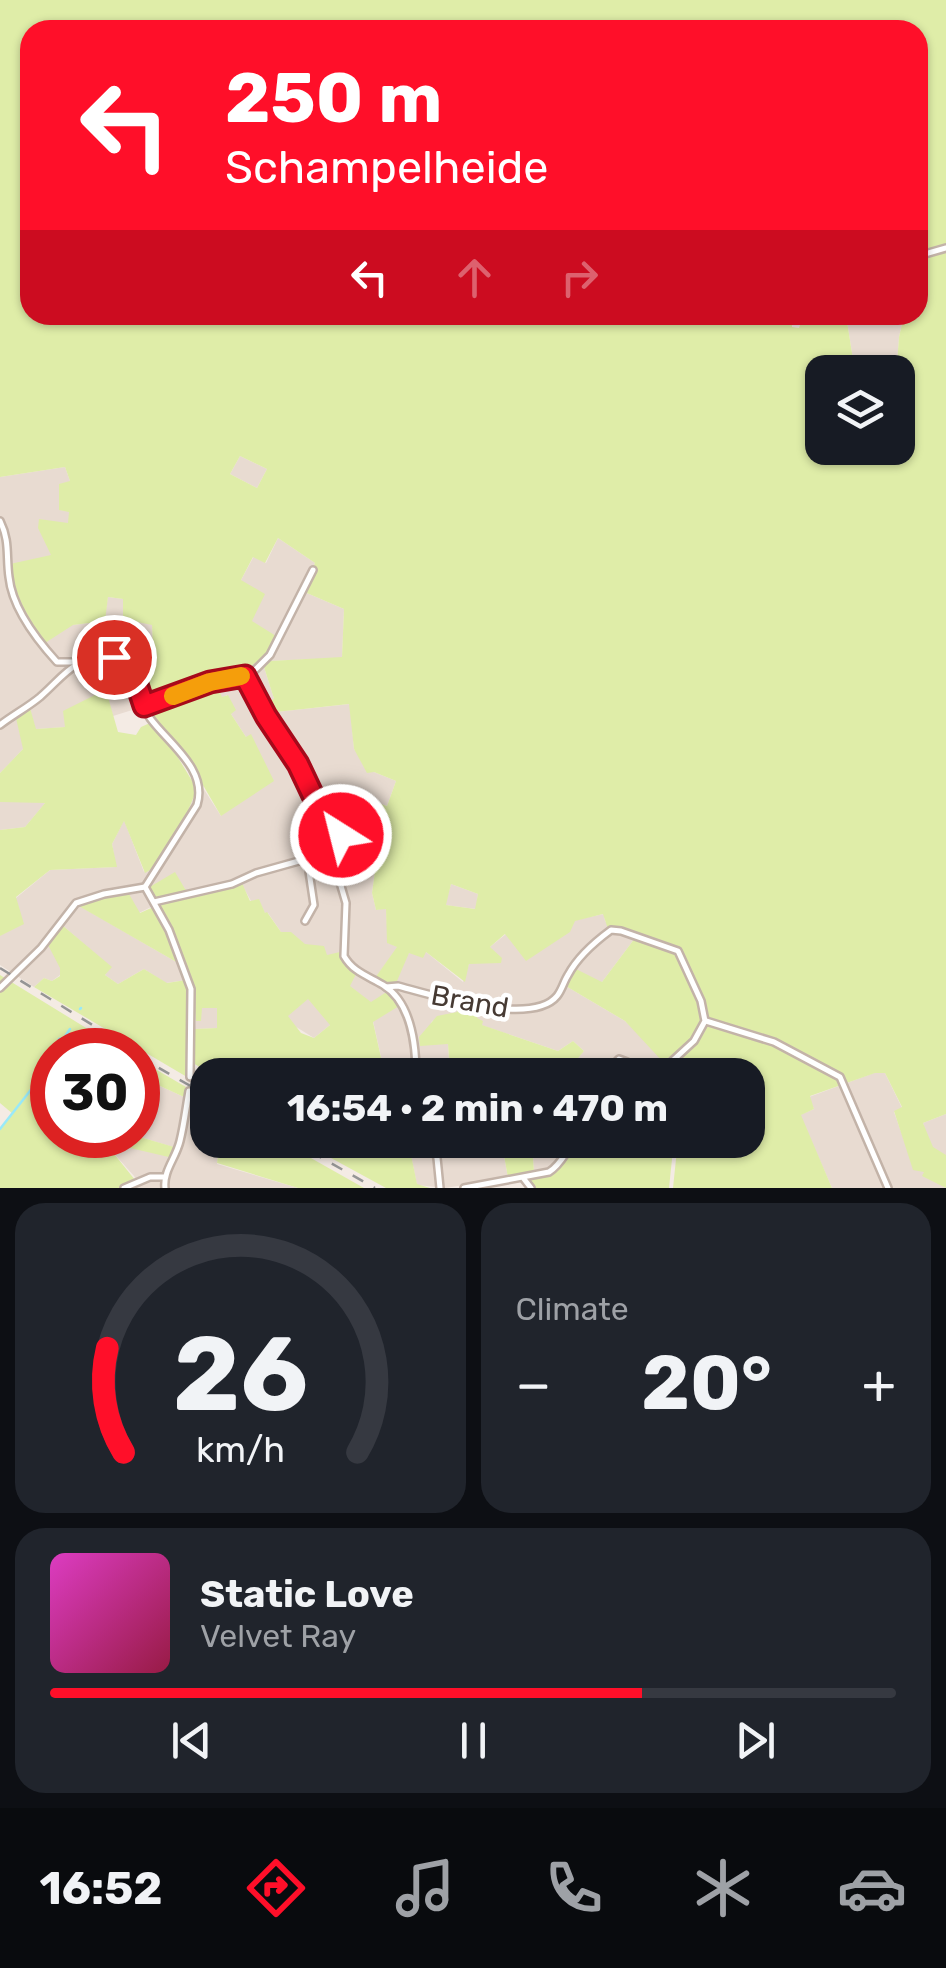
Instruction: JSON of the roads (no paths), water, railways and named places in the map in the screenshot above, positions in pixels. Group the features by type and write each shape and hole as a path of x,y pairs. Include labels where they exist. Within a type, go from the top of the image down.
{"street":[{"path":"0,521 8,537 9,577 20,611 56,662 82,662"},
{"path":"144,706 210,682 245,676 270,655 313,570"},
{"path":"0,726 41,696 65,671 108,655 124,661 138,682 152,721 177,747 199,791 197,805 145,888 76,904 41,948 0,988"},
{"path":"245,676 316,802 342,832 331,852 346,903 344,956 359,973 386,987 403,1007 411,1028 414,1058"},
{"path":"154,902 232,884 256,873 331,852"},
{"path":"305,921 314,906 307,858"},
{"path":"145,888 191,989 190,1058"},
{"name":"Brand","path":"386,987 398,986 507,1010 537,1008 555,999 575,964 612,930 678,951 701,1001 704,1021"},
{"path":"674,1058 694,1041 704,1021 774,1042 840,1077 888,1188"},
{"path":"165,1188 164,1177 176,1158 189,1091"},
{"path":"437,1158 440,1188"},
{"path":"464,1188 524,1179 556,1167 561,1158"},
{"path":"124,1188 150,1177 164,1177"},
{"path":"524,1179 530,1188"}],"waterway":[{"path":"0,1129 30,1091"}],"railway":[{"path":"0,968 97,1028"},
{"path":"160,1069 190,1086"},
{"path":"322,1158 375,1188"}]}
